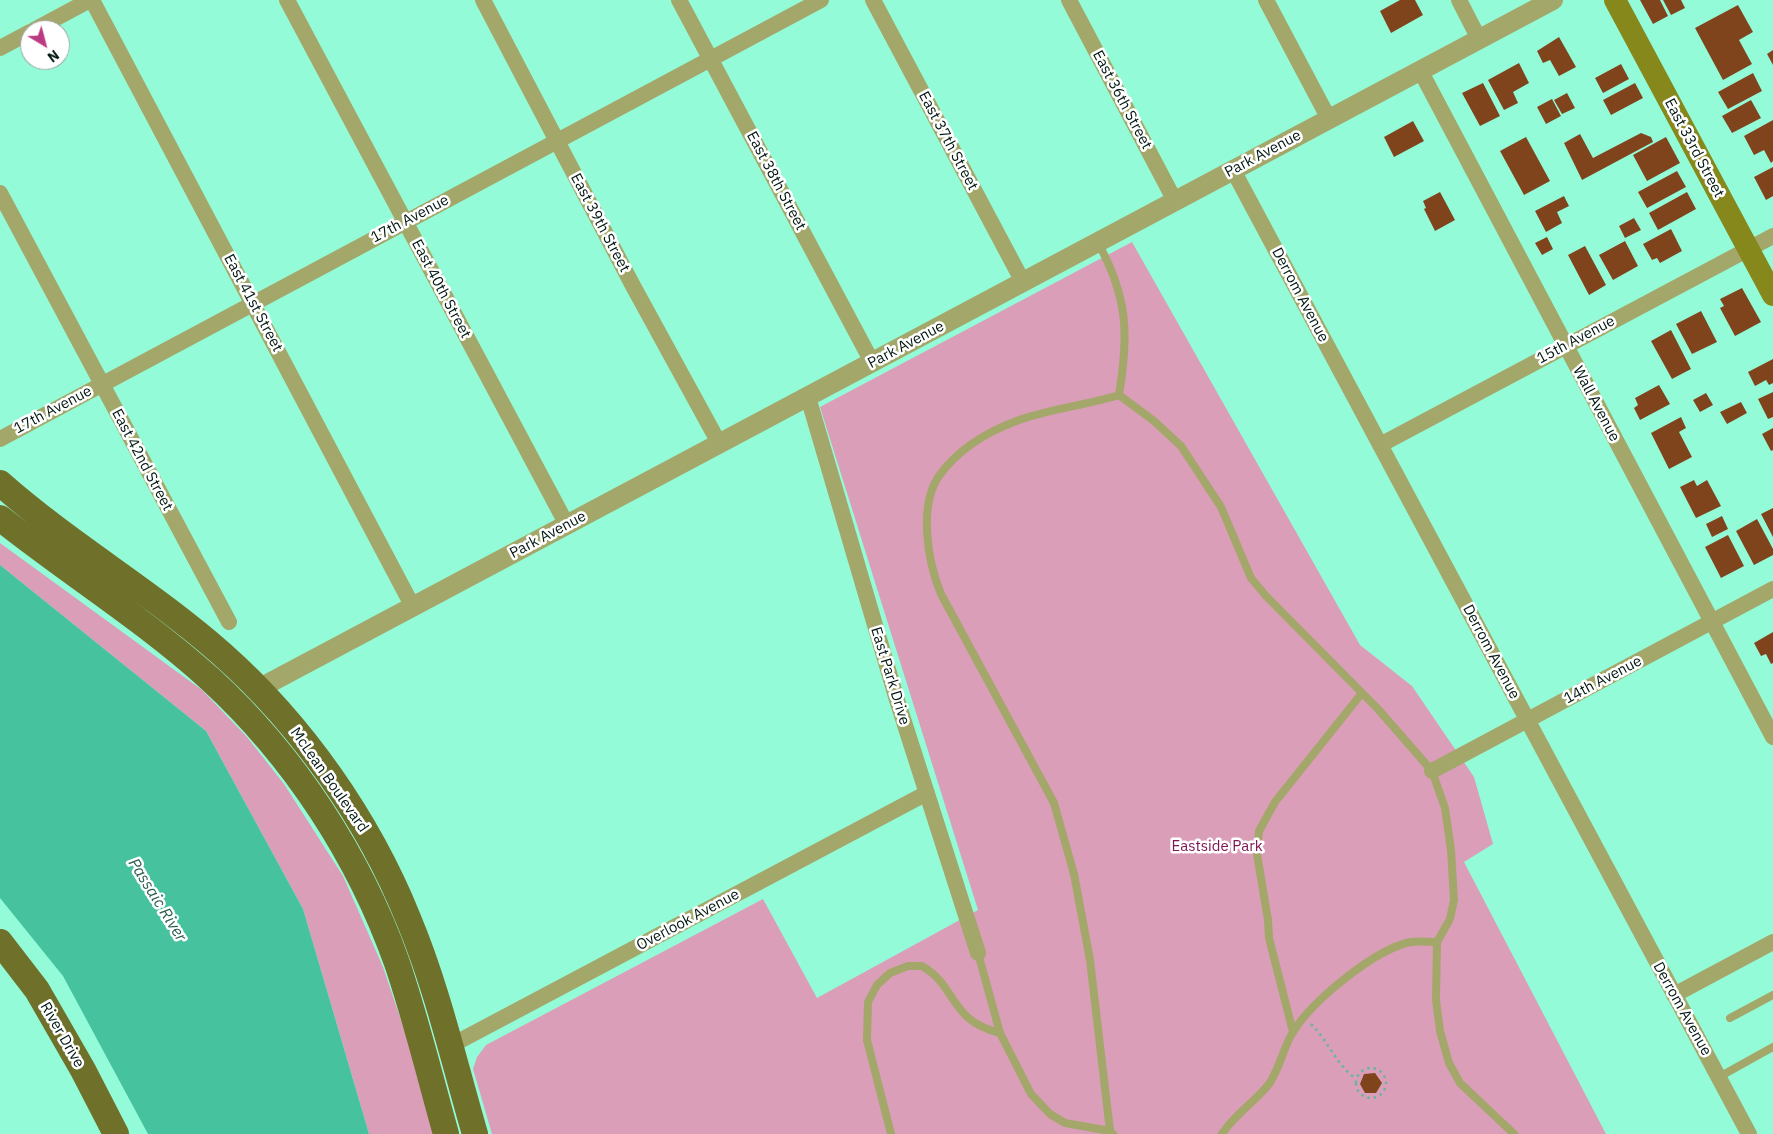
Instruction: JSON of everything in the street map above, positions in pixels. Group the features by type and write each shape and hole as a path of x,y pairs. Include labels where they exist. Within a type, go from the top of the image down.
{"main road":[{"name":"East 33rd Street","path":"1615,0 1773,296"},
{"name":"McLean Boulevard","path":"0,483 54,529 195,631 258,689 319,761 375,847 398,893 421,951 474,1134"},
{"name":"McLean Boulevard","path":"0,518 145,626 210,679 246,715 297,777 346,850 388,939 410,1006 446,1134"},
{"name":"River Drive","path":"0,942 36,990 83,1070 116,1134"}],"street":[{"path":"53,20 91,0"},
{"name":"East 41st Street","path":"91,0 413,607"},
{"name":"East 40th Street","path":"287,0 567,525"},
{"name":"East 39th Street","path":"483,0 557,142 720,444"},
{"name":"East 38th Street","path":"679,0 872,362"},
{"name":"17th Avenue","path":"0,438 821,0"},
{"name":"East 37th Street","path":"874,0 1023,282"},
{"name":"East 36th Street","path":"1069,0 1175,201"},
{"path":"1266,0 1329,119"},
{"path":"1459,0 1479,39"},
{"name":"Park Avenue","path":"258,689 1553,0"},
{"path":"0,48 20,37"},
{"name":"Wall Avenue","path":"1420,70 1773,737"},
{"name":"Derrom Avenue","path":"1233,170 1750,1134"},
{"name":"East 42nd Street","path":"0,192 229,622"},
{"name":"15th Avenue","path":"1380,445 1773,236"},
{"name":"East Park Drive","path":"808,397 927,793 978,953"},
{"name":"14th Avenue","path":"1432,771 1773,589"},
{"name":"Overlook Avenue","path":"450,1046 927,793"},
{"path":"1674,995 1773,942"}],"lane":[{"path":"1098,242 1111,269 1124,315 1126,339 1119,395"},
{"path":"1119,395 1154,421 1181,446 1221,507 1251,578 1266,596 1362,693 1432,771 1445,808 1451,850 1454,900 1450,919 1437,942 1436,1000 1440,1031 1449,1063 1460,1084 1514,1134"},
{"path":"978,953 1000,1033 1031,1094 1050,1114 1065,1123 1112,1133 1090,960 1074,874 1054,804 940,594 932,573 928,534 929,504 938,477 957,456 987,434 1020,420 1119,395"},
{"path":"1293,1032 1268,938 1268,920 1257,854 1259,831 1275,802 1362,693"},
{"path":"1222,1134 1262,1092 1275,1074 1293,1032 1346,977 1382,954 1410,942 1437,942"},
{"path":"891,1134 866,1040 868,1002 877,985 899,968 922,966 940,982 966,1018 982,1029 1000,1033"},
{"path":"1730,1018 1773,995"},
{"path":"1719,1077 1773,1047"}],"path":[{"path":"1306,1017 1320,1032 1336,1060 1356,1079 1356,1089 1359,1093 1368,1098 1378,1096 1385,1089 1383,1075 1376,1069 1362,1071 1356,1079"}],"green space":[{"name":"Eastside Park","path":"1132,242 1360,645 1412,686 1474,777 1493,844 1464,862 1606,1134 492,1134 473,1069 477,1057 486,1045 763,899 817,998 978,910 820,407"},
{"path":"0,543 202,690 247,737 284,784 343,876 383,967 426,1094 436,1134 369,1134 303,909 206,731 0,565"}],"water":[{"name":"Passaic River","path":"0,565 206,731 303,909 369,1134 148,1134 63,976 0,898"}],"building":[{"path":"1400,0 1415,0 1423,15 1391,33 1380,11"},
{"path":"1640,0 1660,0 1668,16 1653,24"},
{"path":"1663,0 1681,0 1685,8 1671,15"},
{"path":"1738,5 1753,32 1739,40 1752,64 1723,80 1695,28"},
{"path":"1559,37 1576,67 1559,76 1550,60 1543,63 1537,51"},
{"path":"1773,50 1773,65 1767,54"},
{"path":"1519,63 1529,83 1513,92 1518,103 1504,110 1488,80"},
{"path":"1621,64 1629,79 1603,93 1595,78"},
{"path":"1753,73 1762,91 1728,109 1718,92"},
{"path":"1483,83 1500,116 1480,126 1462,93"},
{"path":"1635,83 1643,98 1611,115 1603,100"},
{"path":"1567,93 1575,108 1562,114 1554,100"},
{"path":"1552,99 1561,116 1546,124 1537,107"},
{"path":"1751,100 1761,118 1732,133 1722,116"},
{"path":"1773,120 1773,161 1771,163 1764,150 1754,155 1744,136"},
{"path":"1413,121 1424,141 1394,157 1384,137"},
{"path":"1641,133 1651,137 1653,142 1582,180 1564,143 1580,134 1593,158"},
{"path":"1526,137 1550,181 1524,195 1500,151"},
{"path":"1666,137 1680,163 1647,181 1633,155"},
{"path":"1773,167 1773,196 1766,200 1754,177"},
{"path":"1677,171 1686,187 1647,208 1638,192"},
{"path":"1440,192 1455,220 1435,231 1424,209 1426,208 1423,201"},
{"path":"1687,192 1696,209 1658,230 1649,213"},
{"path":"1564,196 1569,206 1557,212 1562,223 1546,232 1535,211"},
{"path":"1634,218 1641,230 1625,238 1619,226"},
{"path":"1671,229 1682,251 1660,263 1657,258 1652,260 1643,244"},
{"path":"1547,237 1553,249 1542,255 1535,243"},
{"path":"1625,241 1638,266 1613,280 1599,255"},
{"path":"1585,246 1606,285 1589,295 1568,255"},
{"path":"1742,288 1761,322 1735,336 1720,308 1724,306 1720,299"},
{"path":"1701,311 1717,342 1692,354 1676,324"},
{"path":"1671,330 1691,369 1672,379 1651,341"},
{"path":"1773,359 1773,383 1769,385 1766,380 1755,386 1748,372"},
{"path":"1659,385 1670,404 1640,420 1634,408 1638,405 1635,398"},
{"path":"1773,392 1773,417 1768,419 1758,399"},
{"path":"1706,393 1713,405 1700,412 1693,400"},
{"path":"1741,402 1747,413 1727,424 1720,412"},
{"path":"1681,417 1686,428 1679,432 1692,457 1669,469 1651,433"},
{"path":"1773,428 1773,450 1771,451 1762,434"},
{"path":"1694,480 1697,486 1707,480 1721,506 1696,518 1680,487"},
{"path":"1773,508 1773,537 1761,514"},
{"path":"1722,516 1728,529 1712,537 1706,524"},
{"path":"1757,519 1773,549 1773,555 1754,565 1736,531"},
{"path":"1728,535 1744,566 1721,578 1705,547"},
{"path":"1773,632 1773,663 1771,664 1766,654 1761,656 1754,643"},
{"path":"1375,1073 1382,1083 1376,1093 1365,1093 1360,1084 1364,1074"}]}
